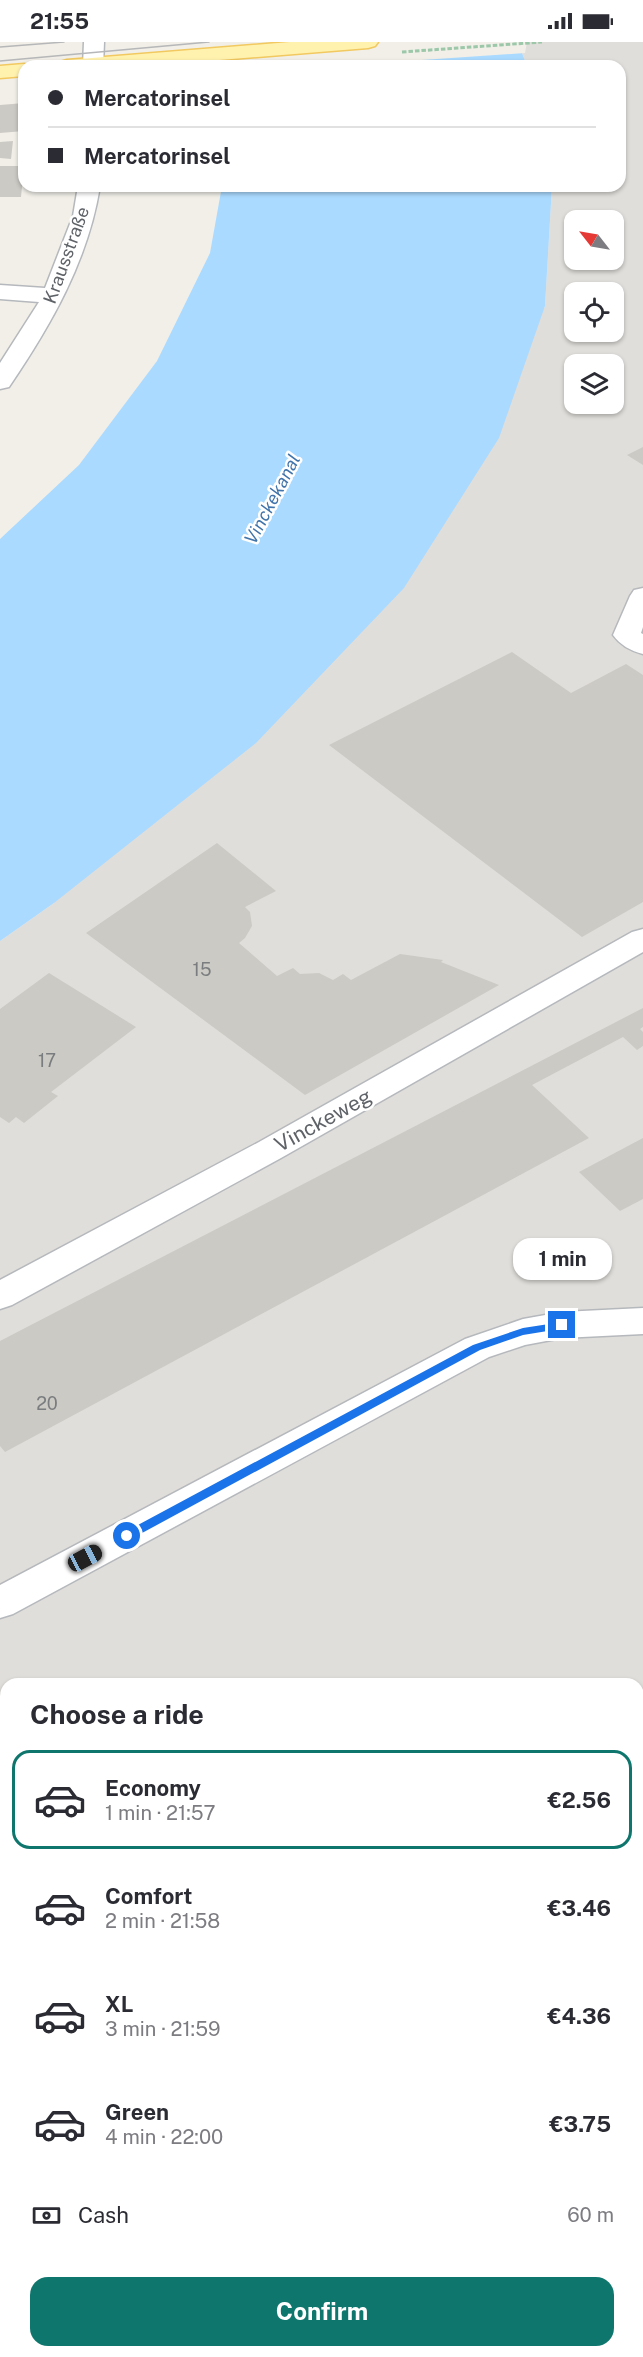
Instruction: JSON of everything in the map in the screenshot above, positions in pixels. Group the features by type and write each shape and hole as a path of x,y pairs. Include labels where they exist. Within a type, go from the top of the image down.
{"main road":[{"path":"140,60 368,42"},
{"path":"0,72 18,70"}],"street":[{"path":"93,60 94,42"},
{"name":"Krausstraße","path":"0,382 54,296 84,216 88,192"},
{"path":"0,292 54,296"},
{"path":"643,596 626,635 643,646"},
{"name":"Vinckeweg","path":"0,1296 270,1150 643,939"},
{"path":"0,1603 477,1348 533,1330 562,1325 643,1321"}],"shaded area":[{"path":"524,42 643,42 643,1678 0,1678 0,941 54,903 545,307 552,192 626,192 626,60 525,60 522,53"}],"water":[{"path":"524,42 522,53 525,60 339,60"},
{"name":"Vinckekanal","path":"221,192 552,192 545,306 499,438 404,588 256,743 54,903 0,941 0,539 79,465 157,361 210,253"}],"pier":[{"path":"263,42 527,42 525,53 422,60 271,60"}],"building":[{"path":"18,104 18,132 0,133 0,105"},
{"path":"13,141 11,159 0,158 0,142"},
{"path":"0,166 18,166 18,192 21,192 21,197 0,197"},
{"path":"643,447 643,465 627,455"},
{"path":"512,652 571,693 626,664 643,675 643,902 582,937 329,745"},
{"path":"217,843 276,891 245,907 250,912 252,926 239,943 277,976 293,968 300,974 319,973 333,980 343,974 351,980 400,954 443,960 441,962 499,985 305,1095 86,933"},
{"path":"49,973 136,1027 51,1092 58,1096 24,1123 16,1117 9,1123 0,1117 0,1009"},
{"path":"643,1008 643,1027 640,1029 643,1032 643,1046 637,1050 623,1037 532,1085 589,1138 5,1452 0,1446 0,1341"},
{"path":"643,1138 643,1199 620,1211 579,1172"}],"tram line":[{"path":"0,47 64,42"},
{"path":"0,61 209,42"}],"route":[{"path":"127,1536 477,1348 523,1332 562,1325"}]}
